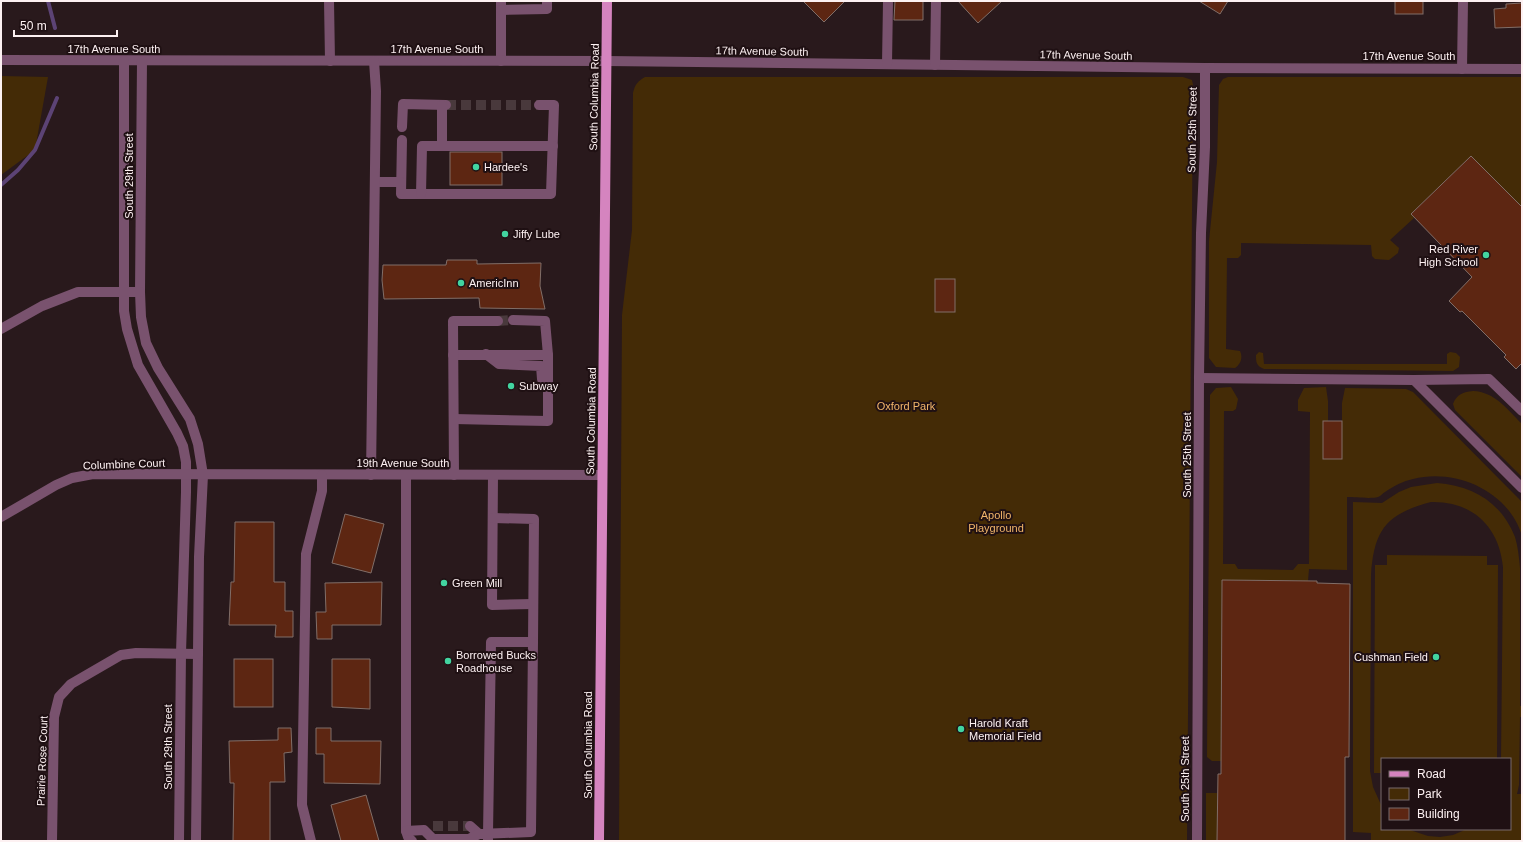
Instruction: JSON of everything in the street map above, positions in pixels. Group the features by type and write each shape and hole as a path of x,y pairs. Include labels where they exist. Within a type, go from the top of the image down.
{"main road":[{"name":"South Columbia Road","path":"599,841 607,1"}],"street":[{"path":"329,1 330,61"},
{"path":"502,61 501,5 547,9 547,1"},
{"path":"887,64 888,1"},
{"path":"935,65 936,1"},
{"path":"1462,68 1463,1"},
{"name":"17th Avenue South","path":"1,60 606,61 1205,68 1522,69"},
{"name":"South 29th Street","path":"124,61 124,311 132,347 138,365 165,410 183,446 186,462 181,653 179,841"},
{"name":"South 29th Street","path":"142,61 141,317 146,343 158,368 190,419 198,444 203,475 199,557 196,841"},
{"path":"371,475 376,91 374,61"},
{"name":"South 25th Street","path":"1197,841 1199,378 1201,233 1205,147 1205,68"},
{"path":"402,127 403,104 444,105 442,146"},
{"path":"402,140 401,194 551,194 554,105 539,105"},
{"path":"421,194 422,146 553,146"},
{"path":"375,182 401,182"},
{"path":"1,329 42,306 78,292 140,292"},
{"path":"454,419 548,421 548,355 545,321 513,320"},
{"path":"454,475 453,321 498,321"},
{"path":"486,354 499,364 541,366 543,404 548,411"},
{"path":"453,355 548,355"},
{"path":"1199,378 1414,380 1489,379 1522,411"},
{"path":"1414,380 1522,488"},
{"name":"Columbine Court","path":"1,517 72,478 94,474 185,474"},
{"path":"185,474 203,475"},
{"name":"19th Avenue South","path":"203,475 602,475"},
{"path":"312,841 302,805 306,554 322,491 322,475"},
{"path":"406,475 408,838 428,828 433,839 469,839 531,832 534,519 492,518"},
{"path":"493,475 492,605 533,604"},
{"path":"485,836 490,642 533,642"},
{"name":"Prairie Rose Court","path":"52,841 54,716 59,697 71,684 121,655 136,653 181,653"},
{"path":"181,653 198,654"},
{"path":"470,826 485,836"}],"green space":[{"path":"1,76 48,77 35,150 1,175"},
{"name":"Oxford Park","path":"645,77 1183,77 1192,80 1187,841 619,841 622,315 632,230 633,93 637,83"},
{"path":"1228,77 1522,77 1522,207 1471,156 1411,214 1414,218 1390,240 1399,248 1398,253 1389,260 1375,259 1372,256 1371,245 1241,243 1241,255 1238,258 1227,258 1226,349 1240,351 1241,360 1235,368 1216,367 1209,358 1209,241 1217,162 1219,85 1223,79"},
{"path":"1259,352 1263,353 1264,364 1447,364 1447,354 1450,352 1456,353 1460,357 1459,367 1453,371 1264,369 1259,367 1256,362 1256,355"},
{"path":"1231,387 1238,399 1236,409 1233,411 1224,411 1223,564 1235,564 1238,569 1293,570 1298,564 1309,564 1310,412 1298,411 1298,400 1304,388 1326,387 1328,421 1323,421 1323,459 1342,459 1342,403 1345,388 1406,389 1413,392 1522,502 1522,536 1515,520 1506,507 1493,496 1479,487 1463,481 1447,477 1430,476 1402,482 1375,498 1347,497 1347,570 1309,569 1308,581 1222,580 1221,755 1228,756 1224,761 1212,761 1207,757 1210,395 1216,388"},
{"path":"1473,391 1488,394 1500,402 1522,424 1522,477 1455,410 1453,404 1456,398 1463,393"},
{"path":"1437,483 1474,492 1494,505 1502,514 1515,537 1518,548 1520,568 1520,706 1522,706 1522,717 1520,717 1519,785 1517,794 1522,794 1522,841 1371,841 1371,833 1353,832 1353,502 1382,503 1399,492 1411,487","holes":["1431,502 1459,506 1471,511 1489,528 1496,539 1503,567 1501,758 1511,758 1511,830 1465,830 1453,835 1440,837 1428,836 1410,830 1381,830 1381,805 1373,787 1370,771 1371,575 1375,546 1379,535 1385,526 1403,512"]},
{"name":"Cushman Field","path":"1387,555 1487,556 1487,565 1498,565 1497,758 1381,758 1381,773 1374,773 1375,565 1387,565"},
{"path":"1206,793 1217,793 1217,841 1206,841"}],"building":[{"path":"803,1 845,1 824,22"},
{"path":"895,1 923,1 923,20 894,20"},
{"path":"958,1 1002,1 978,23"},
{"path":"1199,1 1228,1 1220,14"},
{"path":"1395,1 1423,1 1423,14 1395,14"},
{"path":"1522,3 1522,27 1495,28 1494,9 1506,8 1506,4"},
{"name":"Hardee's","path":"450,152 502,152 502,185 450,185"},
{"name":"Red River High School","path":"1471,156 1522,207 1522,363 1516,369 1504,357 1506,355 1462,311 1460,312 1449,301 1472,277 1411,214"},
{"name":"AmericInn","path":"447,260 477,260 477,264 541,263 540,286 545,309 480,308 479,298 384,299 382,280 383,265 446,265"},
{"path":"935,279 955,279 955,312 935,312"},
{"path":"1323,421 1342,421 1342,459 1323,459"},
{"path":"345,514 384,524 371,573 332,563"},
{"path":"235,522 274,522 274,582 285,582 285,611 293,611 293,637 275,637 276,625 229,625 231,582 234,582"},
{"path":"1222,580 1317,581 1317,583 1350,584 1349,757 1345,757 1345,841 1217,841 1218,774 1221,774"},
{"path":"382,582 381,625 332,625 332,639 317,639 316,612 326,612 325,583"},
{"path":"234,659 273,659 273,707 234,707"},
{"path":"332,659 370,659 370,709 332,707"},
{"path":"278,728 291,728 292,752 284,753 285,782 270,782 270,841 233,841 234,783 230,783 229,741 278,740"},
{"path":"316,728 331,728 331,741 381,741 380,784 324,783 324,754 316,754"},
{"path":"366,795 379,841 341,841 331,805"}],"waterway":[{"path":"48,1 55,28"},
{"path":"1,185 18,170 35,150 57,98"}],"tunnel":[{"path":"446,105 539,105"},
{"path":"498,321 513,320"},
{"path":"433,826 470,826"}],"place":[{"name":"Hardee's","path":"476,167"},
{"name":"Jiffy Lube","path":"505,234"},
{"name":"Red River High School","path":"1486,255"},
{"name":"AmericInn","path":"461,283"},
{"name":"Subway","path":"511,386"},
{"name":"Green Mill","path":"444,583"},
{"name":"Cushman Field","path":"1436,657"},
{"name":"Borrowed Bucks Roadhouse","path":"448,661"},
{"name":"Harold Kraft Memorial Field","path":"961,729"}],"park label":[{"name":"Apollo Playground","path":"996,521"}]}
